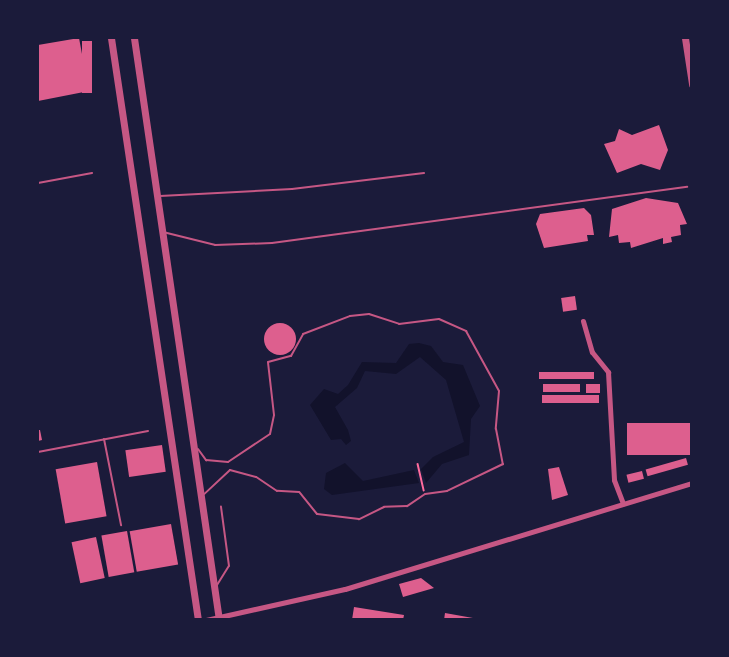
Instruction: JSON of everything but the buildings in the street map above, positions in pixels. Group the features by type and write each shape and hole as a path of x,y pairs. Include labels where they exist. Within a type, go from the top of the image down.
{"street":[{"path":"111,38 198,620"},
{"path":"134,38 198,449 219,619"},
{"path":"685,38 692,84"},
{"path":"583,321 592,352 608,372 614,480 622,503"},
{"path":"206,620 219,619 345,589 692,483"}],"lane":[{"path":"38,183 92,172"},
{"path":"158,196 292,189 424,172"},
{"path":"163,232 215,245 272,243 687,187"},
{"path":"198,449 206,460 228,462 270,434 274,415 268,362 298,350 303,334 350,316 369,314 399,324 439,319 466,331 486,360 499,391 495,429 505,459 484,476 425,494 407,506 384,507 359,519 317,514 299,492 277,491 256,477 230,470 204,494"},
{"path":"38,452 148,431"},
{"path":"104,439 121,525"},
{"path":"215,587 229,566 221,507"}],"path":[{"path":"418,464 425,494"}],"shaded area":[{"path":"419,343 431,346 443,362 463,365 480,406 471,419 469,455 442,464 426,483 421,469 433,457 464,442 446,380 420,357 396,374 365,371 357,388 335,407 348,430 351,441 346,445 341,439 331,440 310,405 324,389 338,394 348,385 362,362 396,363 409,344"},
{"path":"345,463 363,481 414,470 419,483 332,495 324,489 326,473"}]}
